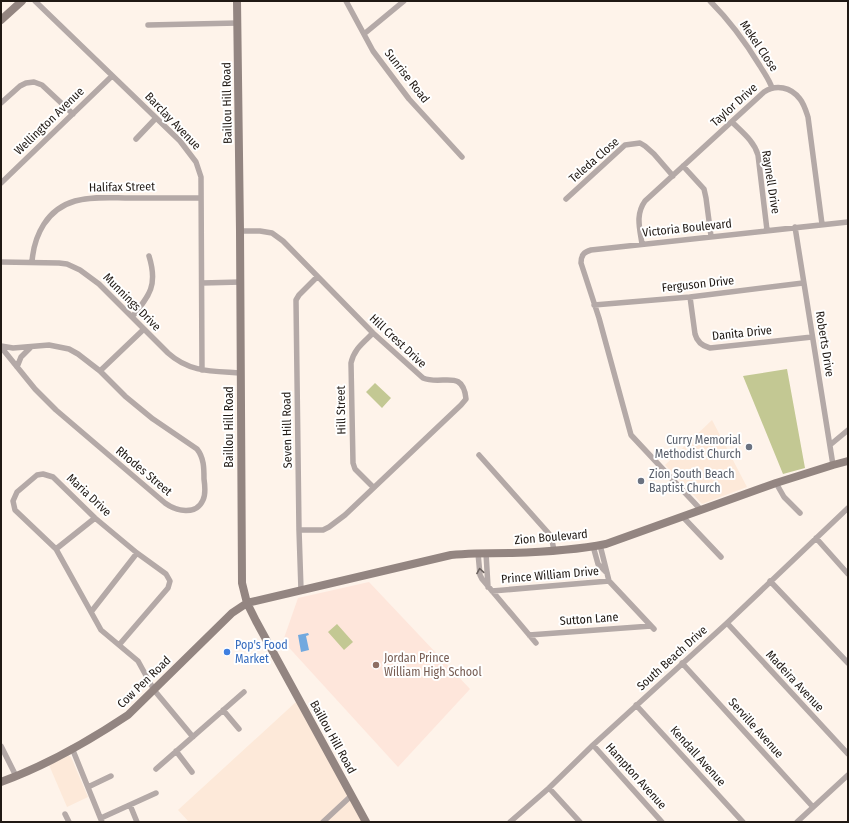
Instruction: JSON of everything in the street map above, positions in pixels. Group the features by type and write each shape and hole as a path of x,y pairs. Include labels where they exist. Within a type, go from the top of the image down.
{"main road":[{"path":"1,20 22,1"},
{"name":"Baillou Hill Road","path":"237,1 241,282 242,578 247,603 259,628 366,822"},
{"name":"Zion Boulevard","path":"247,603 453,555 526,552 596,546 612,542 776,483 848,461"},
{"name":"Cow Pen Road","path":"1,782 38,767 108,728 128,715 232,613 247,603"}],"street":[{"name":"Barclay Avenue","path":"35,1 156,118 185,147 196,162 201,178 202,370"},
{"name":"Sunrise Road","path":"346,1 373,51 409,99 462,157"},
{"path":"364,34 404,1"},
{"name":"Mekel Close","path":"710,1 722,13 752,53 770,82 772,88"},
{"path":"148,25 238,23"},
{"name":"Wellington Avenue","path":"1,183 112,76"},
{"path":"1,103 20,86 26,83 34,82 42,86 73,114"},
{"name":"Taylor Drive","path":"642,244 638,218 641,206 764,92 772,88 779,87 786,89 800,98 804,104 808,117 822,224"},
{"path":"136,139 156,118"},
{"name":"Raynell Drive","path":"732,122 756,148 767,230"},
{"name":"Teleda Close","path":"566,199 625,145 640,143 645,146 654,154 672,176"},
{"path":"683,166 704,189 711,236"},
{"name":"Halifax Street","path":"32,262 33,250 43,224 60,208 74,201 97,198 201,198"},
{"name":"Victoria Boulevard","path":"594,305 581,263 581,257 585,252 711,236 848,222"},
{"name":"Roberts Drive","path":"795,228 834,465"},
{"name":"Hill Crest Drive","path":"240,231 272,232 283,240 318,278 373,333 423,378 430,381 450,379 462,384 466,391 466,400 345,515 323,530 299,530"},
{"path":"132,317 146,300 153,285 153,271 149,256"},
{"name":"Munnings Drive","path":"1,262 59,263 67,264 80,270 99,284 173,358 190,367 202,370 241,373"},
{"name":"Seven Hill Road","path":"301,590 296,300 299,294 318,278"},
{"path":"202,283 241,282"},
{"name":"Ferguson Drive","path":"594,305 690,297 803,283"},
{"name":"Danita Drive","path":"690,297 696,339 704,347 710,348 812,337"},
{"path":"594,305 631,435 701,510"},
{"path":"100,371 144,329"},
{"name":"Hill Street","path":"373,333 356,349 351,363 353,463 355,470 373,487"},
{"name":"Rhodes Street","path":"49,345 69,349 100,371 130,401 153,419 193,446 199,453 203,464 205,489 203,500 199,506 184,511 171,508 56,410 35,389 1,346 10,348 49,345"},
{"path":"17,367 21,357 31,347"},
{"path":"830,445 848,430"},
{"path":"479,455 551,536 554,550"},
{"name":"Maria Drive","path":"119,645 168,588 170,581 166,574 95,518 53,477 43,474 37,475 17,492 13,501 15,510 56,549 101,630 138,661 154,690 193,737"},
{"path":"776,483 784,497 800,513"},
{"name":"South Beach Drive","path":"510,822 549,788 636,705 727,623 848,508"},
{"path":"683,517 720,557"},
{"path":"56,549 95,518"},
{"path":"816,538 848,574"},
{"path":"596,546 610,581"},
{"path":"91,612 137,552"},
{"path":"482,553 490,589 536,643"},
{"name":"Prince William Drive","path":"490,589 610,581"},
{"name":"Sutton Lane","path":"529,634 652,628 610,581"},
{"path":"770,581 848,663"},
{"name":"Madeira Avenue","path":"727,623 848,754"},
{"name":"Serville Avenue","path":"682,663 813,807"},
{"path":"156,769 244,692"},
{"name":"Kendall Avenue","path":"636,705 743,822"},
{"path":"223,710 239,729"},
{"name":"Hampton Avenue","path":"593,745 662,822"},
{"path":"1,746 16,776"},
{"path":"72,748 102,820 156,793"},
{"path":"176,752 192,772"},
{"path":"797,822 848,775"},
{"path":"88,787 111,776"},
{"path":"549,788 580,822"},
{"path":"323,822 351,796"},
{"path":"130,805 137,822"},
{"path":"65,814 69,822"}],"shaded area":[{"path":"712,420 747,487 702,504 665,465"},
{"name":"Jordan Prince William High School","path":"369,582 470,689 398,767 283,641 298,598"},
{"path":"297,701 363,822 189,822 178,810"},
{"path":"68,755 71,757 88,797 67,807 49,765"}],"green space":[{"path":"787,369 805,468 783,474 743,376"},
{"path":"375,383 391,398 382,408 366,392"},
{"path":"337,624 353,642 344,650 328,632"}],"water":[{"path":"308,633 309,635 306,636 309,650 301,652 298,635"}],"place":[{"name":"Curry Memorial Methodist Church","path":"749,447"},
{"name":"Zion South Beach Baptist Church","path":"641,481"},
{"name":"Pop's Food Market","path":"227,652"},
{"name":"Jordan Prince William High School","path":"376,665"}]}
